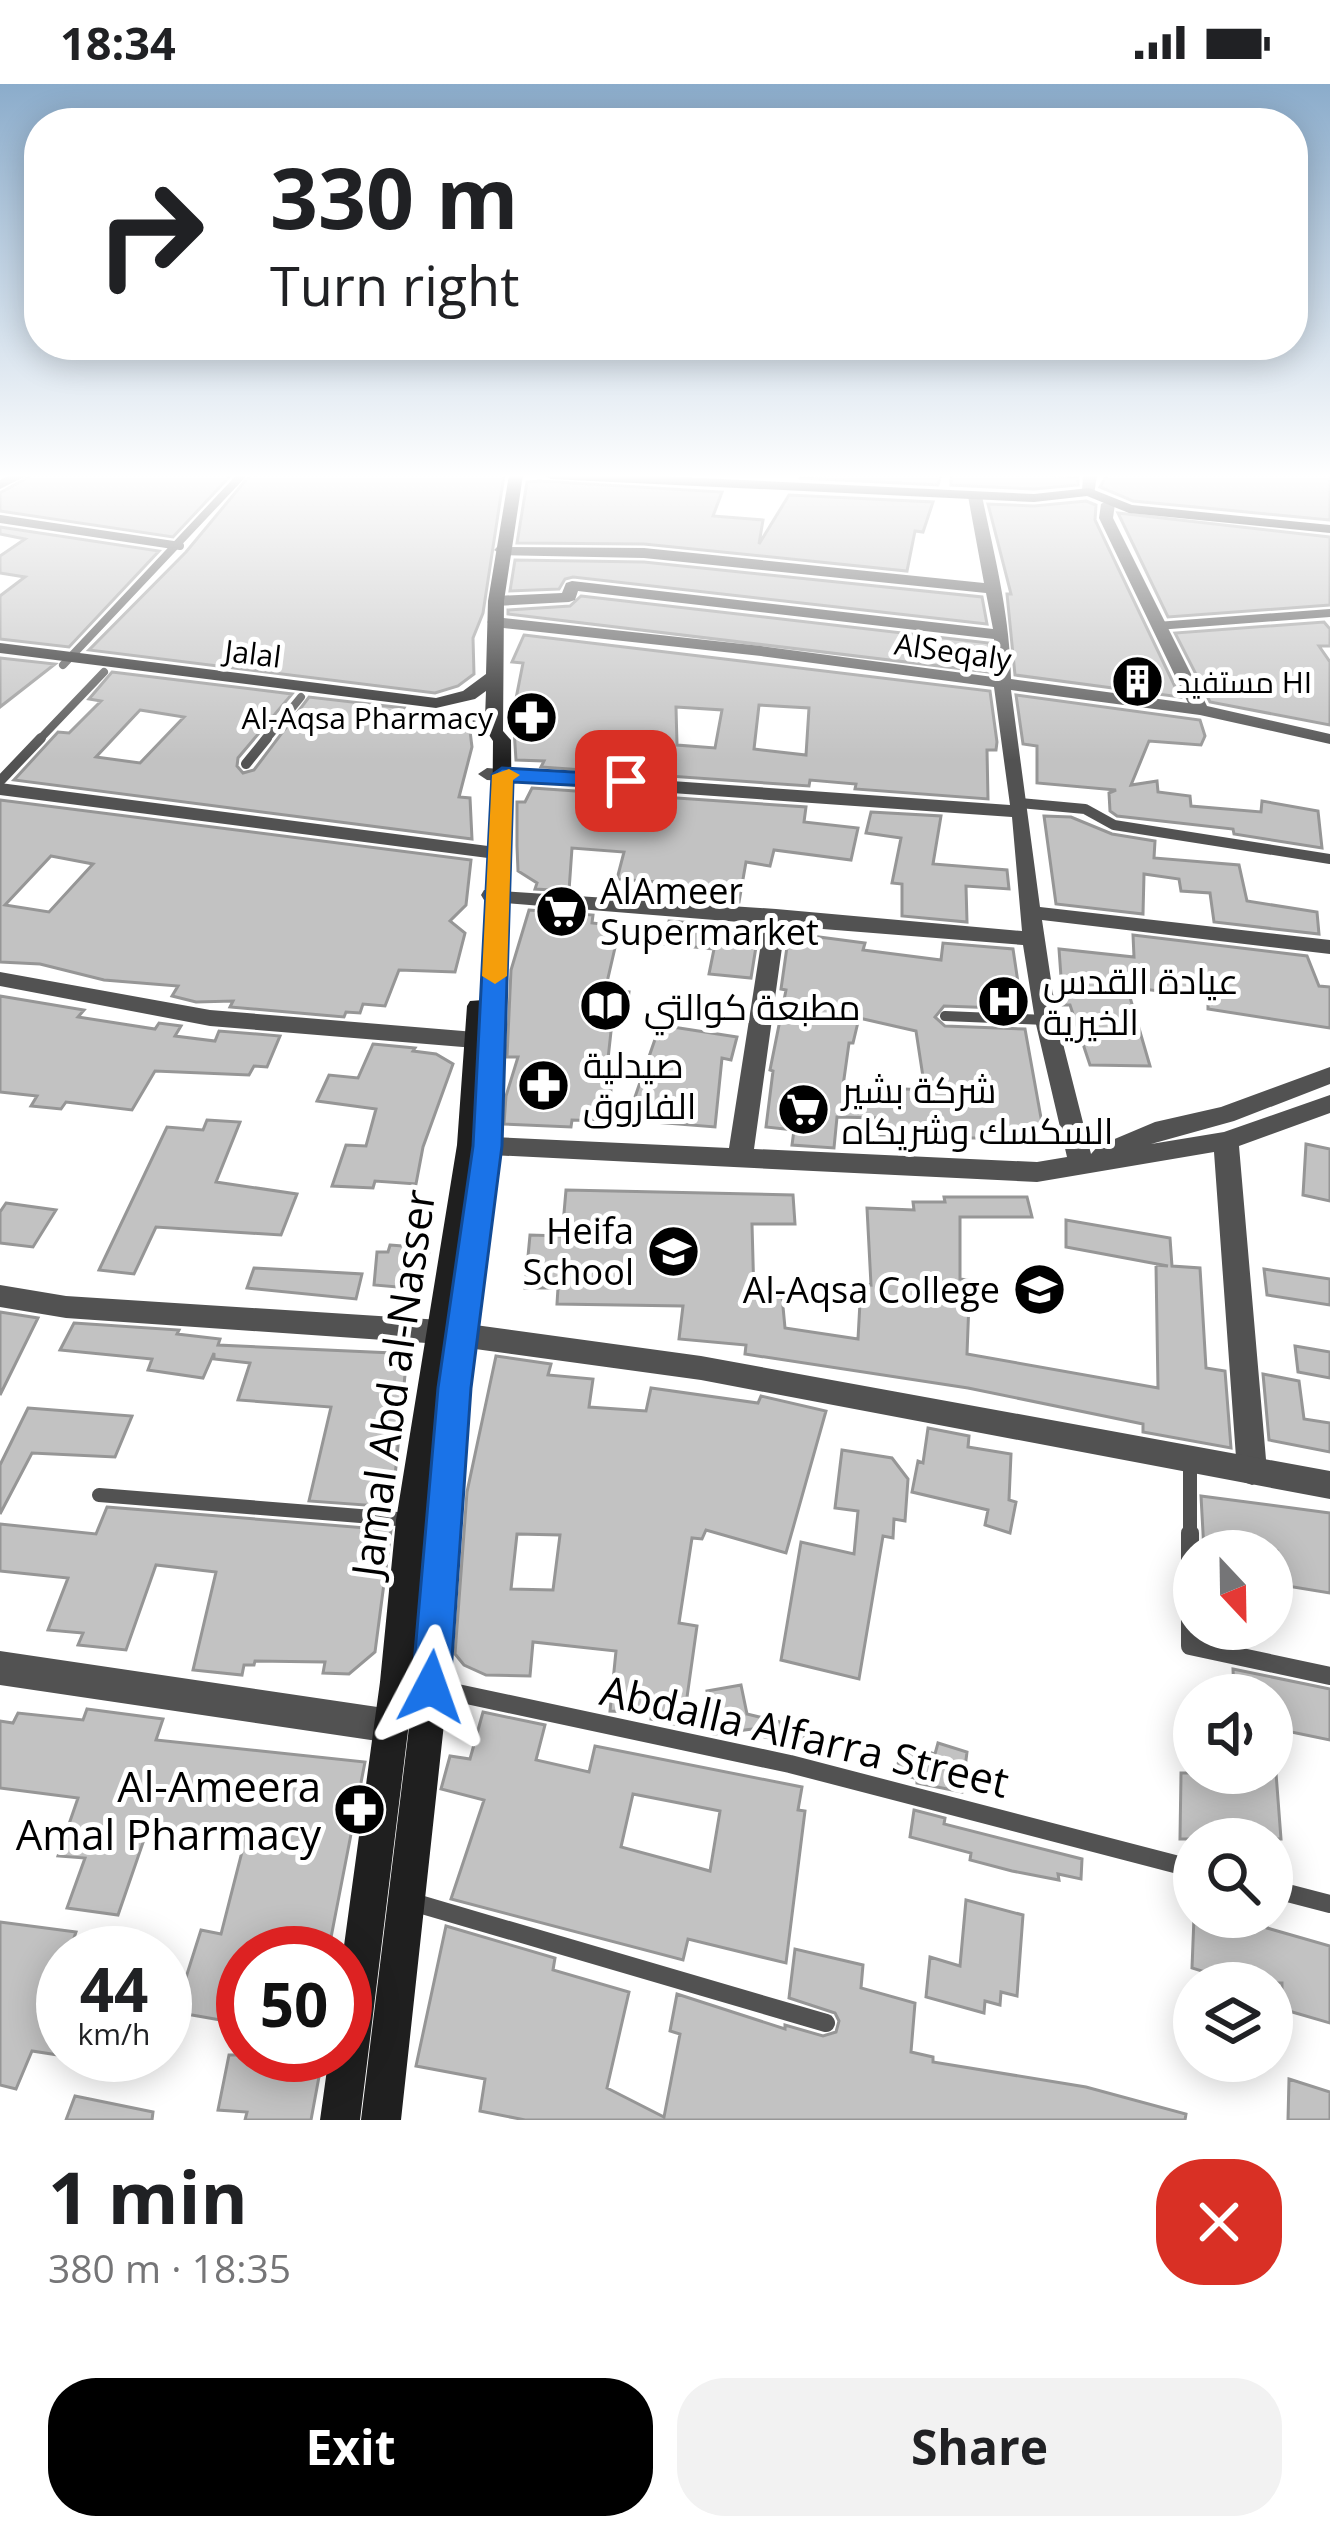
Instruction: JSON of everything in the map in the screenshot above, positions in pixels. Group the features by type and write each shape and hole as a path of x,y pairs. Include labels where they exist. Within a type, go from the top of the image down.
{"main road":[{"name":"Jamal Abd al-Nasser","path":"478,1146 475,1040 496,896 488,852 502,740 494,729 500,570"},
{"name":"Jalal","path":"0,652 436,703 469,695 494,677"},
{"name":"Jalal","path":"67,662 104,672 301,697 494,729"},
{"name":"Jamal Abd al-Nasser","path":"340,2120 397,1682 411,1520 452,1334 478,1146 496,896 495,774"},
{"name":"Jamal Abd al-Nasser","path":"381,2120 431,1687 452,1334"}],"street":[{"path":"803,570 994,589"},
{"path":"990,570 1002,635 1002,685 1033,939 1046,1020 1082,1167"},
{"path":"1131,570 1200,710"},
{"path":"496,601 569,597 572,586 1002,635"},
{"name":"AlSeqaly","path":"495,622 761,651 1200,710 1330,739"},
{"path":"495,774 1020,808"},
{"path":"0,785 488,852"},
{"path":"496,896 1033,939"},
{"path":"1030,911 1330,947"},
{"path":"740,1157 776,916"},
{"path":"0,979 210,1018 475,1040"},
{"path":"1082,1167 1163,1128 1225,1115 1330,1075"},
{"path":"478,1146 1037,1172 1226,1142 1330,1104"},
{"path":"1226,1142 1252,1471"},
{"path":"0,1296 66,1307 452,1334 701,1368 1330,1486"},
{"path":"0,1668 391,1726"}],"lane":[{"path":"67,662 157,570"},
{"path":"1157,626 1330,613"},
{"path":"0,785 104,672"},
{"path":"246,764 301,697"},
{"path":"1020,808 1085,809 1114,825 1330,859"},
{"path":"945,1016 1046,1020"},
{"path":"1190,1460 1190,1646 1330,1676"},
{"path":"99,1495 411,1520"},
{"name":"Abdalla Alfarra Street","path":"397,1682 790,1764 1173,1864"},
{"path":"367,1889 826,2023"},
{"path":"1293,1894 1330,1904"}],"building":[{"path":"141,570 69,647 0,639 0,596 25,577 0,573"},
{"path":"168,570 490,570 483,613 473,638 474,674 458,686 435,693 89,650"},
{"path":"513,570 721,570 982,597 987,624 573,577 565,579 559,589 510,591"},
{"path":"1005,570 1119,570 1180,697 1015,675 1007,594 1011,594"},
{"path":"1145,570 1330,570 1330,605 1168,617"},
{"path":"581,596 989,643 989,672 508,614 508,610 570,606"},
{"path":"1324,622 1330,629 1330,646 1319,646 1330,662 1330,725 1210,702 1175,633"},
{"path":"524,635 990,691 997,742 996,750 987,750 988,799 855,789 856,784 810,780 809,786 541,767 544,761 516,760 514,729 510,729 523,663 512,662","holes":["759,705 809,708 806,755 754,749","676,707 722,710 715,748 677,745"]},
{"path":"0,658 55,664 0,707"},
{"path":"112,672 292,694 238,758 243,773 254,770 309,697 404,708 399,716 410,723 470,731 472,747 459,797 470,798 472,839 14,780 58,732 69,733 101,701 89,699","holes":["140,710 184,717 140,763 96,757"]},
{"path":"1016,695 1200,720 1205,736 1201,745 1149,741 1131,785 1157,781 1158,792 1190,796 1191,806 1261,812 1262,801 1318,811 1322,848 1234,834 1233,829 1117,816 1110,811 1109,793 1116,790 1037,783 1037,746 1023,744"},
{"path":"532,788 806,807 804,822 858,828 851,860 774,850 770,866 746,862 739,902 675,898 676,892 655,891 656,882 617,879 624,852 572,848 569,891 535,889 537,883 518,871 517,846 517,802 525,802"},
{"path":"0,800 471,860 466,905 450,921 465,933 455,972 399,970 385,1006 363,1004 360,1013 346,1012 344,1017 230,1007 233,1001 196,1002 172,996 178,986 104,980 40,964 0,962","holes":["51,856 93,864 49,912 5,905"]},
{"path":"871,812 941,816 933,864 1007,870 1009,889 966,886 967,922 902,916 902,884 892,883 901,838 866,833"},
{"path":"1044,816 1071,817 1112,834 1155,841 1154,858 1239,865 1247,901 1317,912 1319,934 1214,922 1210,893 1181,891 1179,879 1144,874 1143,914 1056,904"},
{"path":"529,910 593,915 592,923 620,926 605,991 629,992 626,1014 613,1013 608,1059 615,1059 607,1121 572,1120 571,1127 504,1124 506,1096 518,1057 507,1057 511,970"},
{"path":"669,921 759,928 751,978 709,974 714,949 664,944"},
{"path":"789,933 865,943 863,950 941,960 943,943 1013,949 1022,1009 944,1006 935,1017 945,1026 1025,1029 1043,1129 997,1128 998,1138 964,1138 963,1131 928,1132 929,1141 880,1136 878,1118 837,1117 834,1148 792,1145 794,1130 766,1127 770,1070 786,990 781,989","holes":["859,1018 916,1031 925,1090 843,1086 849,1043 853,1043"]},
{"path":"1133,935 1307,956 1319,986 1330,987 1330,1028 1208,1009 1208,997 1127,987 1150,1066 1090,1065 1070,1005 1063,1005 1059,949 1134,957"},
{"path":"0,996 84,1010 78,1017 155,1029 159,1023 181,1026 175,1036 215,1041 219,1031 280,1036 267,1067 254,1066 249,1075 155,1071 132,1110 66,1102 61,1109 31,1106 37,1096 0,1092"},
{"path":"660,1025 737,1037 731,1060 722,1058 715,1127 627,1120"},
{"path":"373,1044 415,1048 413,1051 436,1054 453,1064 423,1147 416,1184 375,1181 373,1188 332,1186 346,1145 366,1146 376,1109 317,1101 329,1075 358,1078"},
{"path":"207,1120 240,1122 216,1182 297,1194 281,1235 156,1227 134,1274 99,1270 167,1127 203,1130"},
{"path":"1306,1144 1330,1149 1330,1201 1303,1195"},
{"path":"566,1190 793,1195 795,1224 752,1224 754,1297 782,1296 785,1328 858,1339 861,1284 871,1285 867,1208 914,1210 913,1202 945,1202 944,1197 1027,1197 1032,1217 960,1217 960,1279 982,1282 981,1304 969,1302 967,1354 1158,1388 1156,1265 1168,1266 1066,1247 1066,1220 1170,1238 1172,1266 1200,1268 1206,1368 1225,1371 1231,1448 1143,1432 1143,1424 968,1388 745,1354 746,1345 679,1339 683,1306 557,1304 558,1288 525,1288 530,1235 562,1236"},
{"path":"6,1203 56,1210 33,1247 0,1243 0,1212"},
{"path":"390,1245 430,1248 422,1278 409,1288 374,1285 377,1252 388,1252"},
{"path":"254,1268 362,1274 356,1299 247,1288"},
{"path":"1264,1269 1330,1279 1330,1305 1267,1295"},
{"path":"0,1312 38,1318 0,1395"},
{"path":"74,1323 179,1330 177,1334 220,1339 218,1345 393,1353 405,1375 392,1507 309,1501 331,1407 238,1400 250,1363 214,1359 214,1353 203,1378 148,1370 152,1359 60,1350"},
{"path":"1295,1346 1330,1352 1330,1378 1298,1372"},
{"path":"496,1356 551,1364 548,1375 593,1379 589,1407 646,1411 651,1388 758,1403 761,1396 826,1411 786,1553 706,1530 702,1539 692,1538 679,1623 697,1626 683,1726 651,1719 652,1713 610,1711 616,1651 533,1642 530,1676 486,1675 464,1665 455,1654 467,1492","holes":["517,1534 560,1535 553,1590 511,1589"]},
{"path":"1263,1374 1299,1381 1304,1419 1330,1423 1330,1452 1269,1440"},
{"path":"28,1408 132,1416 115,1457 32,1453 0,1514 0,1465"},
{"path":"928,1428 969,1436 968,1447 1011,1454 1009,1500 1016,1502 1010,1533 985,1525 988,1510 912,1492 918,1461 923,1463"},
{"path":"842,1450 892,1458 908,1479 905,1521 894,1519 893,1538 883,1536 859,1679 781,1660 801,1542 854,1554 858,1511 835,1508"},
{"path":"1201,1496 1330,1513 1330,1593 1293,1587 1293,1530 1203,1530"},
{"path":"107,1507 391,1530 375,1652 349,1674 323,1673 325,1662 255,1661 244,1665 242,1675 193,1670 216,1572 156,1565 126,1650 78,1645 83,1633 48,1630 68,1578 0,1571 0,1524 96,1534"},
{"path":"1293,1681 1330,1689 1330,1740 1293,1732"},
{"path":"741,1685 747,1714 805,1728 802,1745 765,1737 767,1727 714,1734 707,1691"},
{"path":"87,1709 163,1719 156,1740 365,1762 333,1926 223,1926 246,1836 148,1828 118,1915 67,1908 85,1858 58,1856 78,1798 0,1788 0,1721 13,1723 18,1713 83,1720"},
{"path":"483,1712 545,1725 536,1760 589,1772 595,1746 802,1787 798,1810 805,1811 786,1963 688,1939 683,1960 451,1899 484,1800 441,1789 450,1756 470,1759","holes":["633,1794 720,1811 710,1871 621,1847"]},
{"path":"938,1743 967,1752 962,1792 917,1783 897,1772 901,1744 935,1754"},
{"path":"1181,1794 1278,1794 1279,1818 1180,1818"},
{"path":"914,1810 945,1818 944,1824 1082,1859 1081,1879 1012,1871 970,1860 971,1853 910,1837"},
{"path":"966,1900 1023,1915 1017,1996 1001,1992 1000,2005 985,2001 984,2013 926,1997 930,1957 960,1966"},
{"path":"0,1922 36,1927 36,2052 32,2051 16,2089 0,2085"},
{"path":"446,1926 555,1958 553,1970 629,1992 607,2088 664,2117 680,2034 670,2031 677,1994 785,2029 785,2025 823,2036 836,2032 835,2013 789,1998 795,1949 863,1965 861,1988 915,2003 911,2052 933,2057 933,2062 1086,2087 1186,2114 1185,2120 525,2120 480,2111 485,2079 416,2066"},
{"path":"201,1930 216,1933 216,2019 192,2015 192,1958"},
{"path":"1293,1935 1330,1946 1330,2023 1293,2012 1293,1962 1192,1962 1193,1938"},
{"path":"224,2082 318,2082 311,2120 245,2120 247,2112 218,2110"},
{"path":"1289,2082 1330,2092 1330,2120 1288,2120"},
{"path":"75,2096 153,2112 152,2120 66,2120"}],"slow traffic":[{"path":"495,976 502,775 509,775"}],"place":[{"name":"مستفيد HI","path":"1137,681"},
{"name":"Al-Aqsa Pharmacy","path":"532,717"},
{"name":"AlAmeer Supermarket","path":"561,911"},
{"name":"عيادة القدس الخيرية","path":"1004,1001"},
{"name":"مطبعة كوالتي","path":"605,1006"},
{"name":"صيدلية الفاروق","path":"544,1085"},
{"name":"شركة بشير السكسك وشريكاه","path":"803,1110"},
{"name":"Heifa School","path":"673,1251"},
{"name":"Al-Aqsa College","path":"1039,1289"},
{"name":"Al-Ameera Amal Pharmacy","path":"360,1809"}],"route":[{"path":"431,1687 454,1388 488,1146 502,775 626,781"}]}
